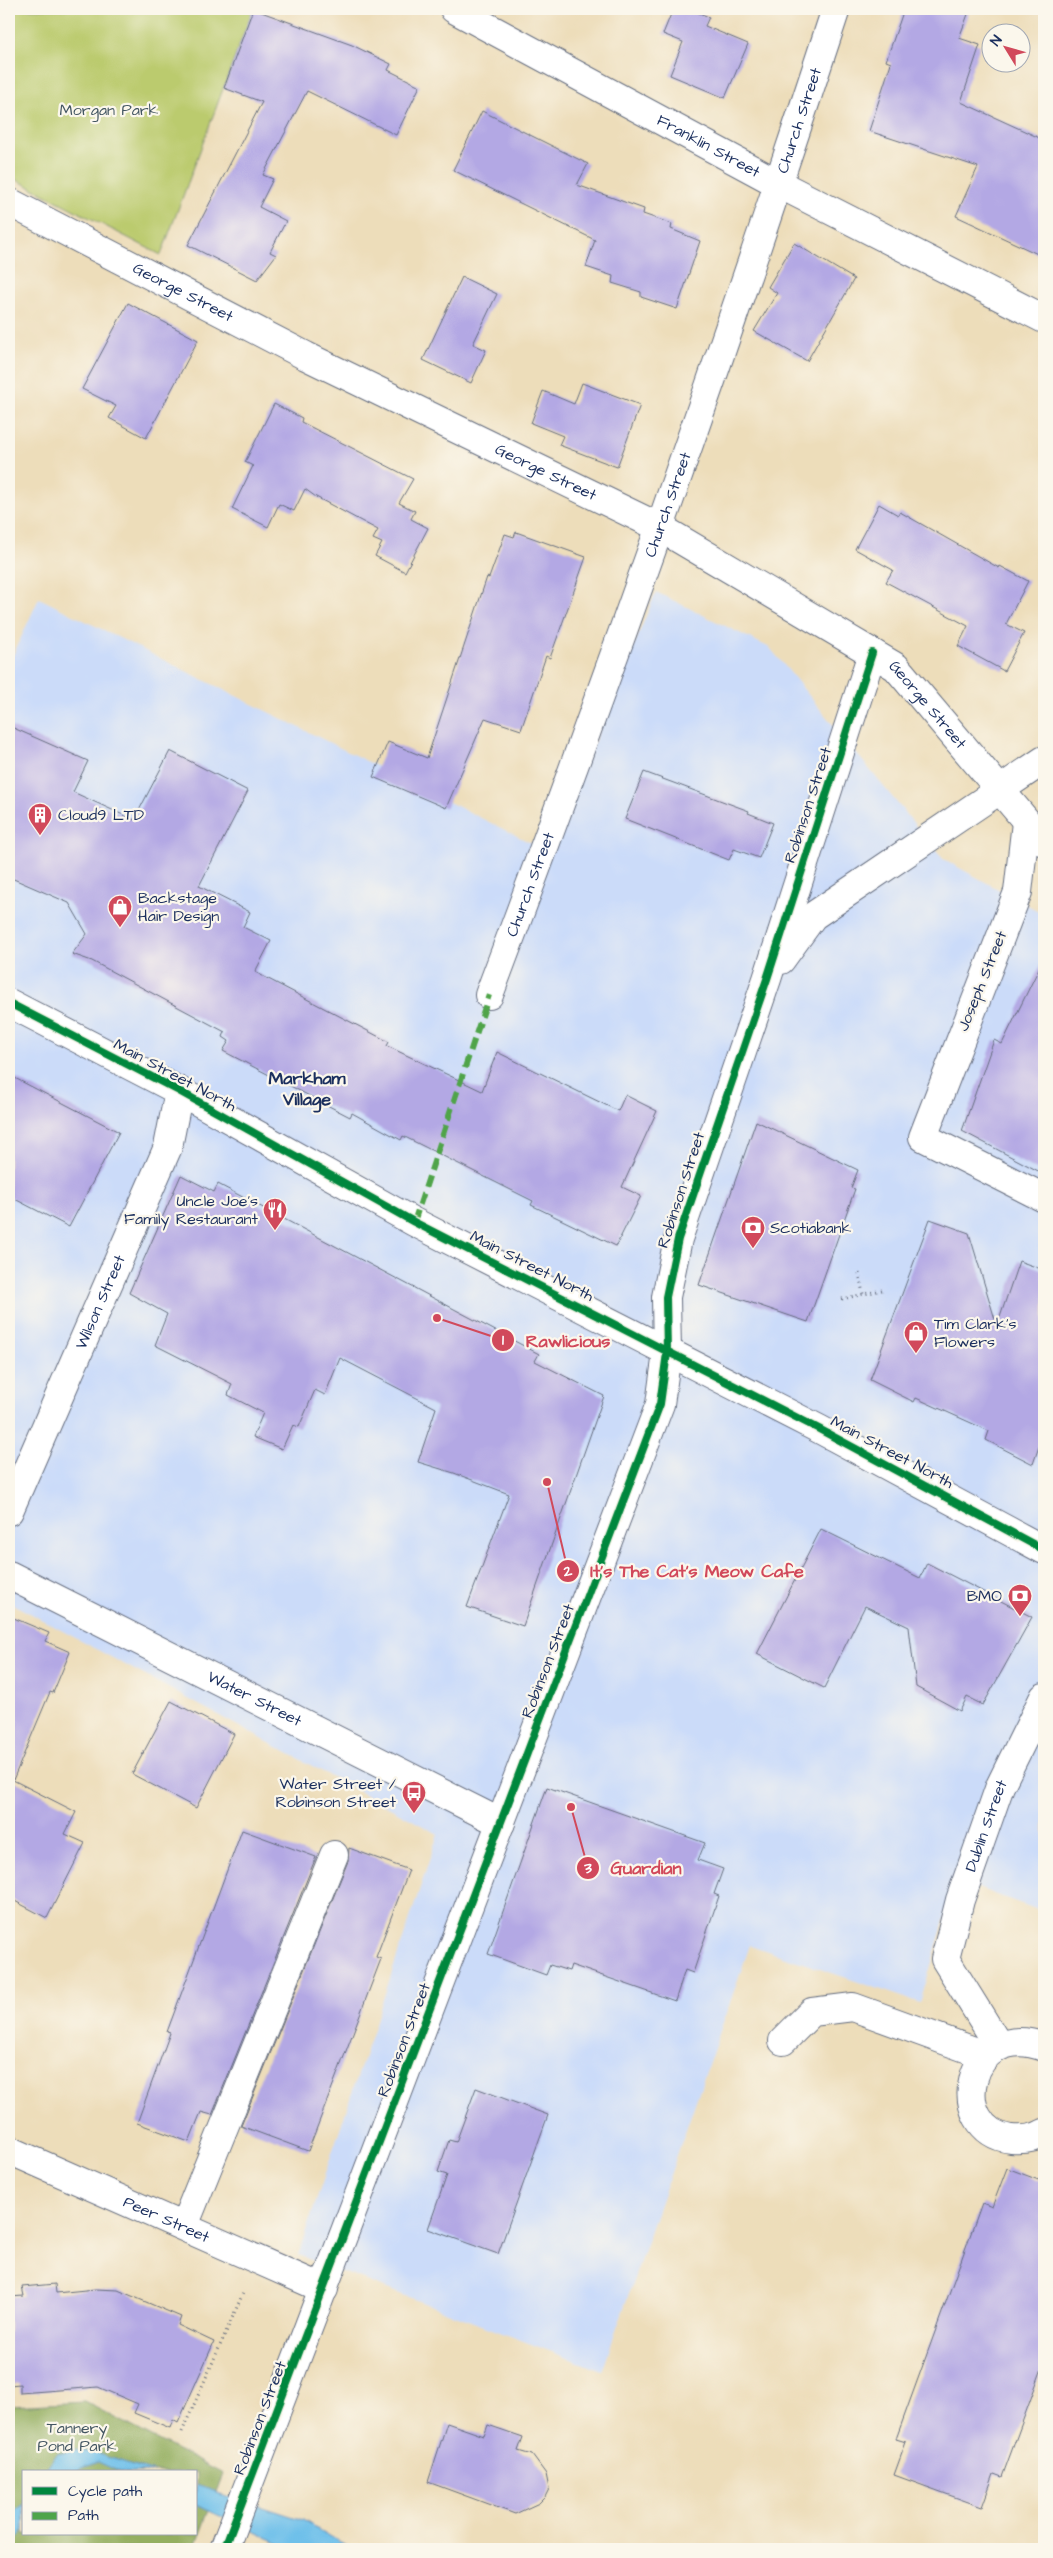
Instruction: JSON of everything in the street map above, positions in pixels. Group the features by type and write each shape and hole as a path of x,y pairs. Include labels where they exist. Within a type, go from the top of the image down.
{"street":[{"name":"Franklin Street","path":"454,9 779,184 1044,319"},
{"name":"Church Street","path":"489,995 659,527 779,184 836,9"},
{"name":"George Street","path":"9,202 306,356 659,527 896,667 1044,842"},
{"name":"Robinson Street","path":"224,2549 660,1404 667,1353 666,1297 678,1239 767,978 872,653"},
{"path":"1000,791 1044,760"},
{"name":"Robinson Street","path":"767,978 813,916 1000,791"},
{"name":"Joseph Street","path":"1026,822 1018,892 923,1138 1044,1198"},
{"name":"Main Street North","path":"9,1003 179,1091 414,1222 667,1353 833,1436 1044,1550"},
{"name":"Wilson Street","path":"9,1512 168,1147 179,1091"},
{"name":"Water Street","path":"9,1575 501,1823"},
{"name":"Dublin Street","path":"992,2050 945,1959 960,1900 1000,1786 1044,1697"},
{"path":"184,2226 334,1855"},
{"path":"783,2041 812,2012 853,2007 992,2050"},
{"path":"1044,2047 1022,2041 992,2050 976,2069 971,2085 972,2102 978,2118 990,2130 1004,2138 1022,2140 1044,2133"},
{"name":"Peer Street","path":"9,2150 324,2288"}],"path":[{"path":"859,1273 862,1294"},
{"path":"842,1299 882,1290"},
{"path":"182,2432 258,2259"}],"shaded area":[{"path":"656,592 770,648 943,859 1044,914 1044,1912 956,1880 920,2003 750,1945 602,2371 298,2255 438,1834 9,1602 9,664 39,598 549,852"}],"green space":[{"name":"Morgan Park","path":"9,9 253,9 161,255 9,176"},
{"name":"Tannery Pond Park","path":"85,2402 223,2474 194,2549 9,2549 9,2406"}],"water":[{"path":"77,2450 93,2452 148,2470 116,2470 98,2462 76,2470 45,2470 57,2454"},
{"path":"198,2486 303,2520 338,2541 357,2549 290,2548 198,2506"},
{"path":"22,2506 22,2533 9,2549 9,2516"}],"building":[{"path":"253,9 352,45 391,64 388,70 420,86 396,135 307,91 263,175 273,179 259,207 286,221 270,252 276,255 257,280 188,245 262,102 224,88"},
{"path":"673,9 689,9 709,17 705,26 748,44 725,98 670,75 683,42 663,34"},
{"path":"904,9 970,9 959,38 980,45 961,102 1044,140 1044,257 956,216 978,167 869,131 891,63 886,61"},
{"path":"482,111 588,164 577,185 644,209 643,214 672,224 671,229 700,241 677,309 641,297 641,292 612,283 613,276 586,267 595,240 453,170"},
{"path":"794,243 854,279 807,361 754,331 777,293 768,287"},
{"path":"462,277 497,294 473,344 486,350 471,383 423,360"},
{"path":"128,303 198,340 146,438 109,418 116,406 82,389"},
{"path":"582,383 640,405 617,467 559,445 563,436 531,423 543,391 574,404"},
{"path":"274,404 302,418 301,422 413,479 399,503 415,511 411,519 428,528 405,572 375,556 382,543 373,539 378,530 316,497 305,489 294,511 279,504 268,527 232,509 253,466 245,462"},
{"path":"879,504 898,515 900,512 999,568 1000,566 1028,581 1006,624 1024,633 1004,671 958,646 968,626 886,582 893,570 855,549"},
{"path":"516,532 586,557 550,658 546,656 521,730 485,718 446,808 373,777 388,742 427,758 487,577 489,578 505,534 514,537"},
{"path":"9,726 88,761 73,792 134,820 170,751 248,791 199,886 250,912 243,927 271,941 255,972 389,1042 387,1046 482,1091 497,1052 618,1111 625,1095 657,1111 622,1187 641,1196 616,1246 531,1205 533,1201 403,1136 401,1140 352,1113 350,1117 223,1051 229,1041 223,1037 225,1032 92,961 72,954 87,934 69,903 9,877"},
{"path":"644,772 749,811 748,813 773,823 759,858 734,849 729,860 625,819"},
{"path":"1044,958 1044,1174 962,1131 994,1040 1002,1044"},
{"path":"9,1075 119,1132 69,1227 9,1196"},
{"path":"756,1121 858,1170 851,1188 855,1189 808,1322 699,1285"},
{"path":"181,1175 214,1192 218,1184 539,1354 535,1361 604,1396 523,1626 467,1607 509,1494 454,1473 418,1462 436,1408 340,1358 325,1395 315,1390 299,1427 293,1425 282,1449 253,1437 263,1413 228,1395 232,1384 155,1345 167,1314 129,1293"},
{"path":"930,1219 969,1233 997,1326 1019,1261 1044,1270 1044,1432 1033,1464 986,1440 989,1431 916,1398 914,1402 870,1380"},
{"path":"821,1529 920,1578 927,1563 1032,1617 983,1705 967,1697 960,1711 916,1687 909,1627 865,1606 824,1688 757,1654"},
{"path":"9,1616 49,1633 45,1641 70,1652 53,1693 50,1692 13,1780 76,1812 65,1834 85,1843 47,1918 9,1898"},
{"path":"171,1701 234,1734 196,1808 132,1774"},
{"path":"547,1787 705,1843 698,1860 723,1869 714,1894 719,1896 693,1973 685,1970 675,2001 571,1965 569,1971 550,1965 546,1975 488,1954"},
{"path":"242,1830 316,1857 212,2115 201,2112 189,2142 137,2123 170,2033 167,2032"},
{"path":"349,1848 409,1870 376,1957 381,1959 308,2151 241,2126 348,1861"},
{"path":"476,2088 548,2115 498,2254 428,2229 447,2175 438,2172 449,2140 456,2142"},
{"path":"1007,2168 1044,2182 1044,2363 1002,2477 994,2474 982,2507 894,2475 906,2442 896,2439 982,2203 992,2207"},
{"path":"55,2284 56,2293 95,2289 118,2290 181,2317 178,2325 214,2342 178,2423 173,2420 170,2428 134,2413 138,2404 98,2387 20,2393 20,2384 9,2385 9,2297 24,2296 22,2287"},
{"path":"447,2423 484,2436 488,2425 523,2437 518,2451 532,2455 546,2474 549,2489 545,2497 539,2503 515,2514 428,2482"}],"marked path":[{"path":"414,1222 489,995"}],"cycle path":[{"path":"224,2549 660,1404 667,1353 666,1297 678,1239 767,979 872,653"},
{"path":"9,1003 179,1091 414,1222 819,1429 1044,1550"}],"place":[{"name":"Cloud9 LTD","path":"40,836"},
{"name":"Backstage Hair Design","path":"120,928"},
{"name":"Uncle Joe's Family Restaurant","path":"275,1231"},
{"name":"Scotiabank","path":"753,1249"},
{"name":"Rawlicious","path":"437,1318"},
{"name":"Tim Clark's Flowers","path":"916,1354"},
{"name":"It's The Cat's Meow Cafe","path":"547,1482"},
{"name":"BMO","path":"1020,1617"},
{"name":"Guardian","path":"571,1807"},
{"name":"Water Street / Robinson Street","path":"414,1814"}],"district":[{"name":"Markham Village","path":"307,1088"}]}
